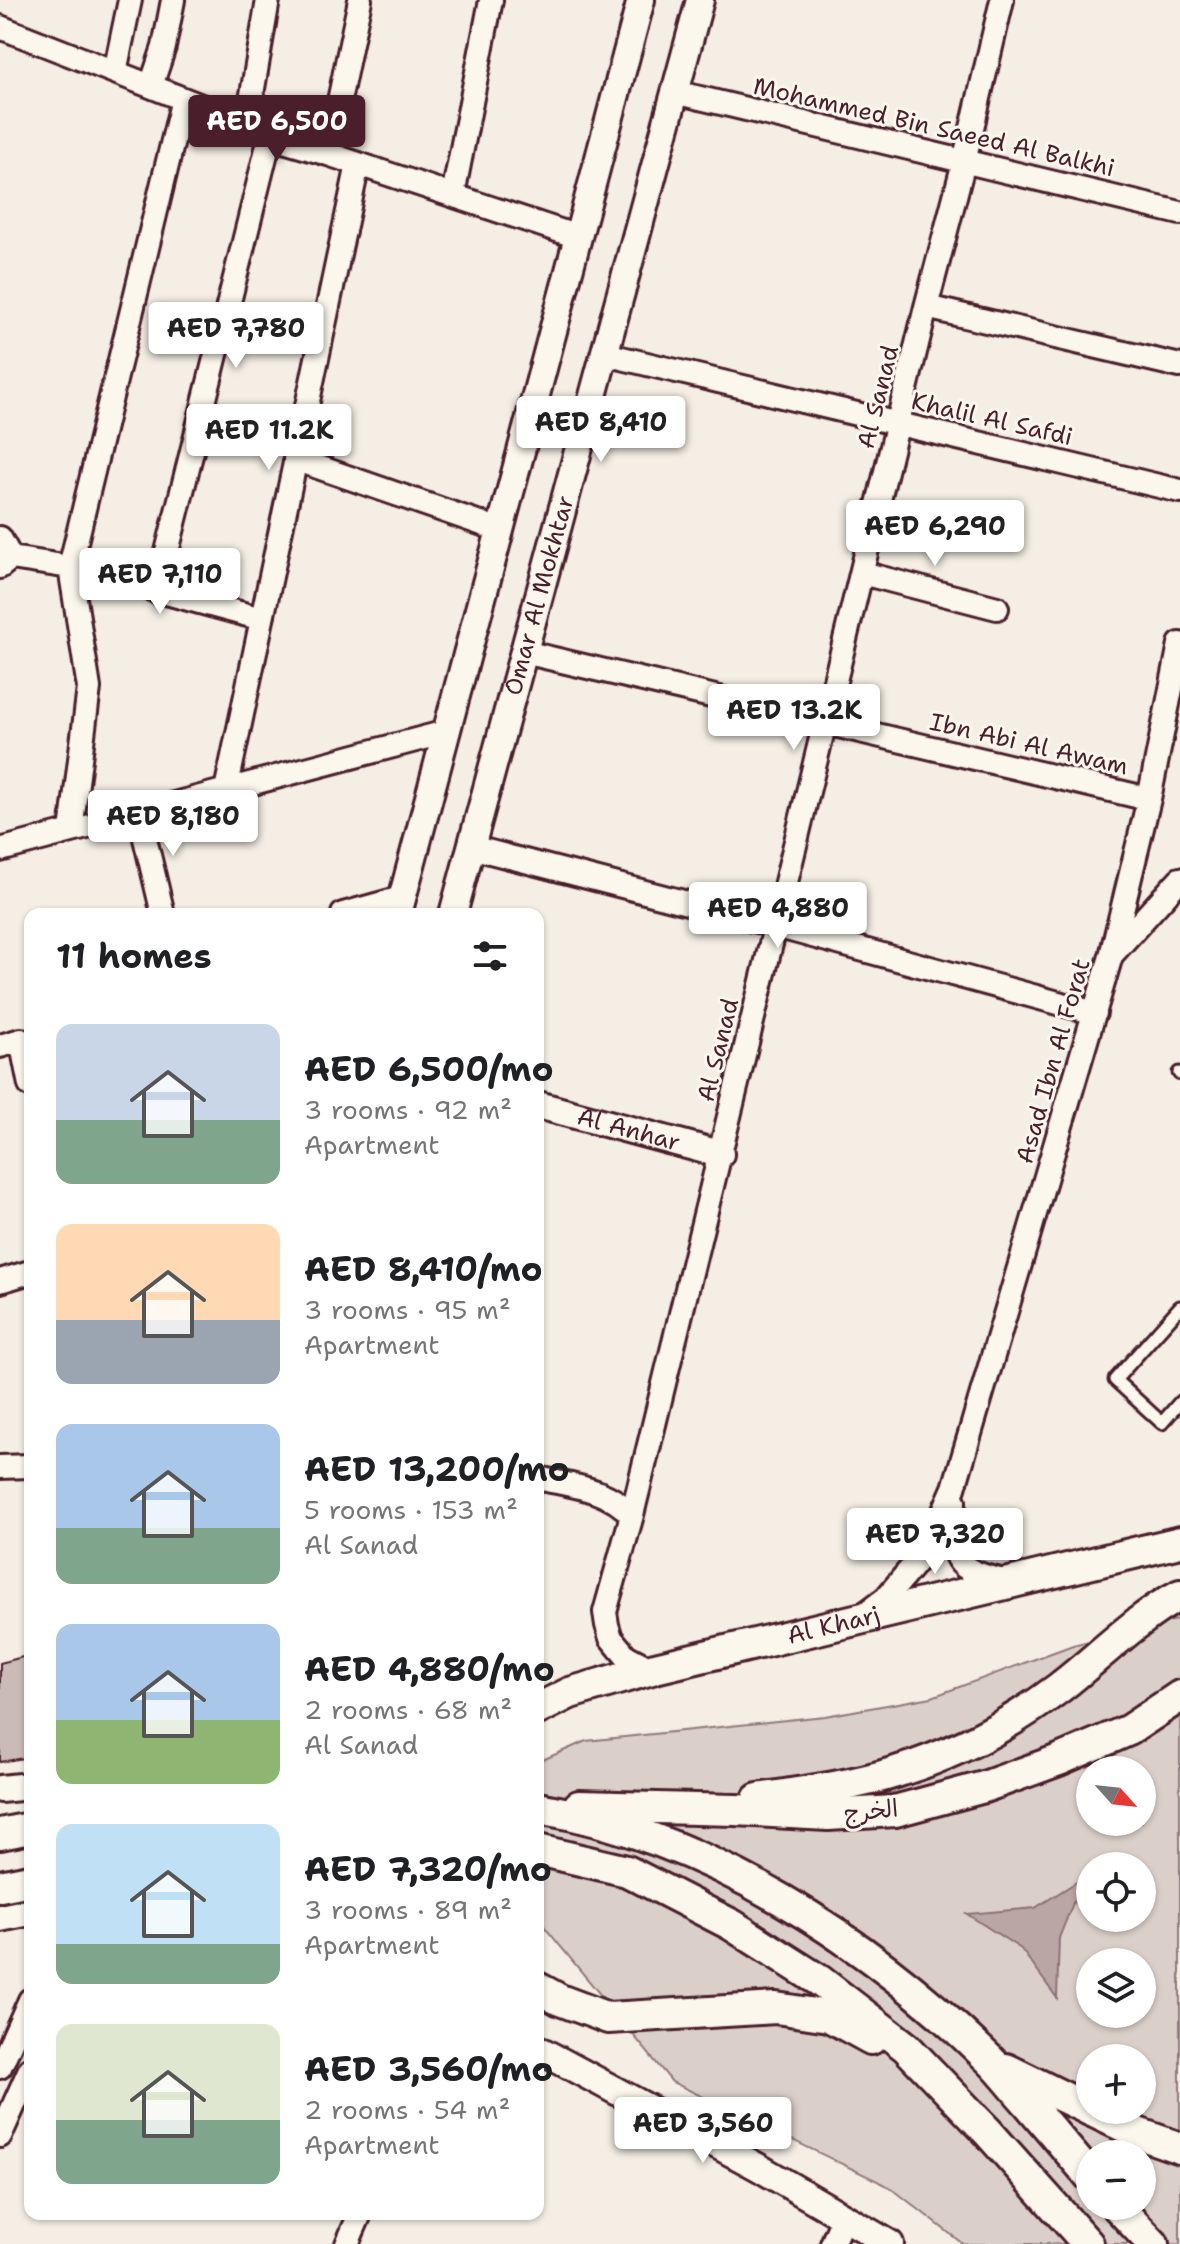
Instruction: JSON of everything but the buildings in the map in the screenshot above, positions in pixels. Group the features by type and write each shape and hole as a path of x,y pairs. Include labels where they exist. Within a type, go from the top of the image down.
{"main road":[{"name":"Al Kharj","path":"544,1706 570,1693 655,1668 1180,1542"},
{"path":"1094,1563 1180,1556"},
{"path":"696,1809 839,1786 896,1773 952,1752 1005,1724 1057,1689 1180,1595"},
{"name":"الخرج","path":"544,1807 828,1815 895,1811 984,1787 1059,1760 1129,1730 1180,1696"},
{"path":"544,1808 642,1836 731,1872 808,1914 889,1971 993,2063 1076,2160"},
{"path":"0,1834 24,1829"},
{"path":"544,1851 627,1871 732,1925 820,1981 906,2047 988,2132 1088,2244"},
{"path":"0,1886 24,1881"},
{"path":"544,1991 608,2018 776,2008 829,2016 929,2071"},
{"path":"993,2063 1076,2103"},
{"path":"1119,2124 1180,2148"},
{"path":"1130,2220 1153,2244"}],"street":[{"path":"115,72 130,0"},
{"path":"151,86 164,47 173,0"},
{"path":"247,124 268,0"},
{"path":"328,154 360,0"},
{"path":"453,195 491,0"},
{"path":"400,906 641,0"},
{"name":"Omar Al Mokhtar","path":"455,908 700,0"},
{"name":"Al Sanad","path":"655,1668 626,1656 611,1638 605,1612 632,1515 1002,0"},
{"path":"0,27 247,124 270,137 578,237"},
{"name":"Mohammed Bin Saeed Al Balkhi","path":"675,92 1180,213"},
{"path":"71,831 89,688 70,567 183,99"},
{"path":"157,592 270,137"},
{"path":"226,790 358,164"},
{"path":"926,307 1180,366"},
{"name":"Khalil Al Safdi","path":"605,354 1180,491"},
{"path":"295,459 500,530"},
{"path":"0,538 5,563 70,567 262,619"},
{"path":"862,573 997,608"},
{"name":"Asad Ibn Al Forat","path":"858,1620 886,1598 927,1549 954,1488 1111,956 1149,799 1180,644"},
{"name":"Ibn Abi Al Awam","path":"524,652 1149,799"},
{"path":"0,850 446,732"},
{"path":"139,813 162,908"},
{"path":"471,847 1095,1013"},
{"path":"1111,956 1180,879"},
{"path":"0,1046 21,1040 24,1055"},
{"name":"Al Anhar","path":"544,1107 720,1154"},
{"path":"0,1281 24,1274"},
{"path":"0,1467 24,1466"},
{"path":"544,1479 601,1492 632,1515"},
{"name":"Asad Ibn Al Forat","path":"954,1488 952,1544 956,1557 967,1570 1013,1582"},
{"path":"0,1789 24,1787"},
{"path":"0,1918 24,1913"},
{"path":"544,2002 569,2012 608,2018"},
{"path":"0,2067 24,2013"},
{"path":"544,2052 758,2167 887,2243"},
{"path":"0,2136 24,2082"},
{"path":"832,2244 843,2218"},
{"path":"347,2244 357,2220"}],"lane":[{"path":"1180,1307 1115,1380 1162,1423 1180,1402"}],"shaded area":[{"path":"1180,1619 1180,2244 963,2244 890,2187 672,2082 544,1926 544,1759 586,1741 825,1716 932,1697 1073,1645"},
{"path":"1076,1882 1076,1896 1059,1938 1057,1998 1021,1949 967,1914 1035,1908"}]}
